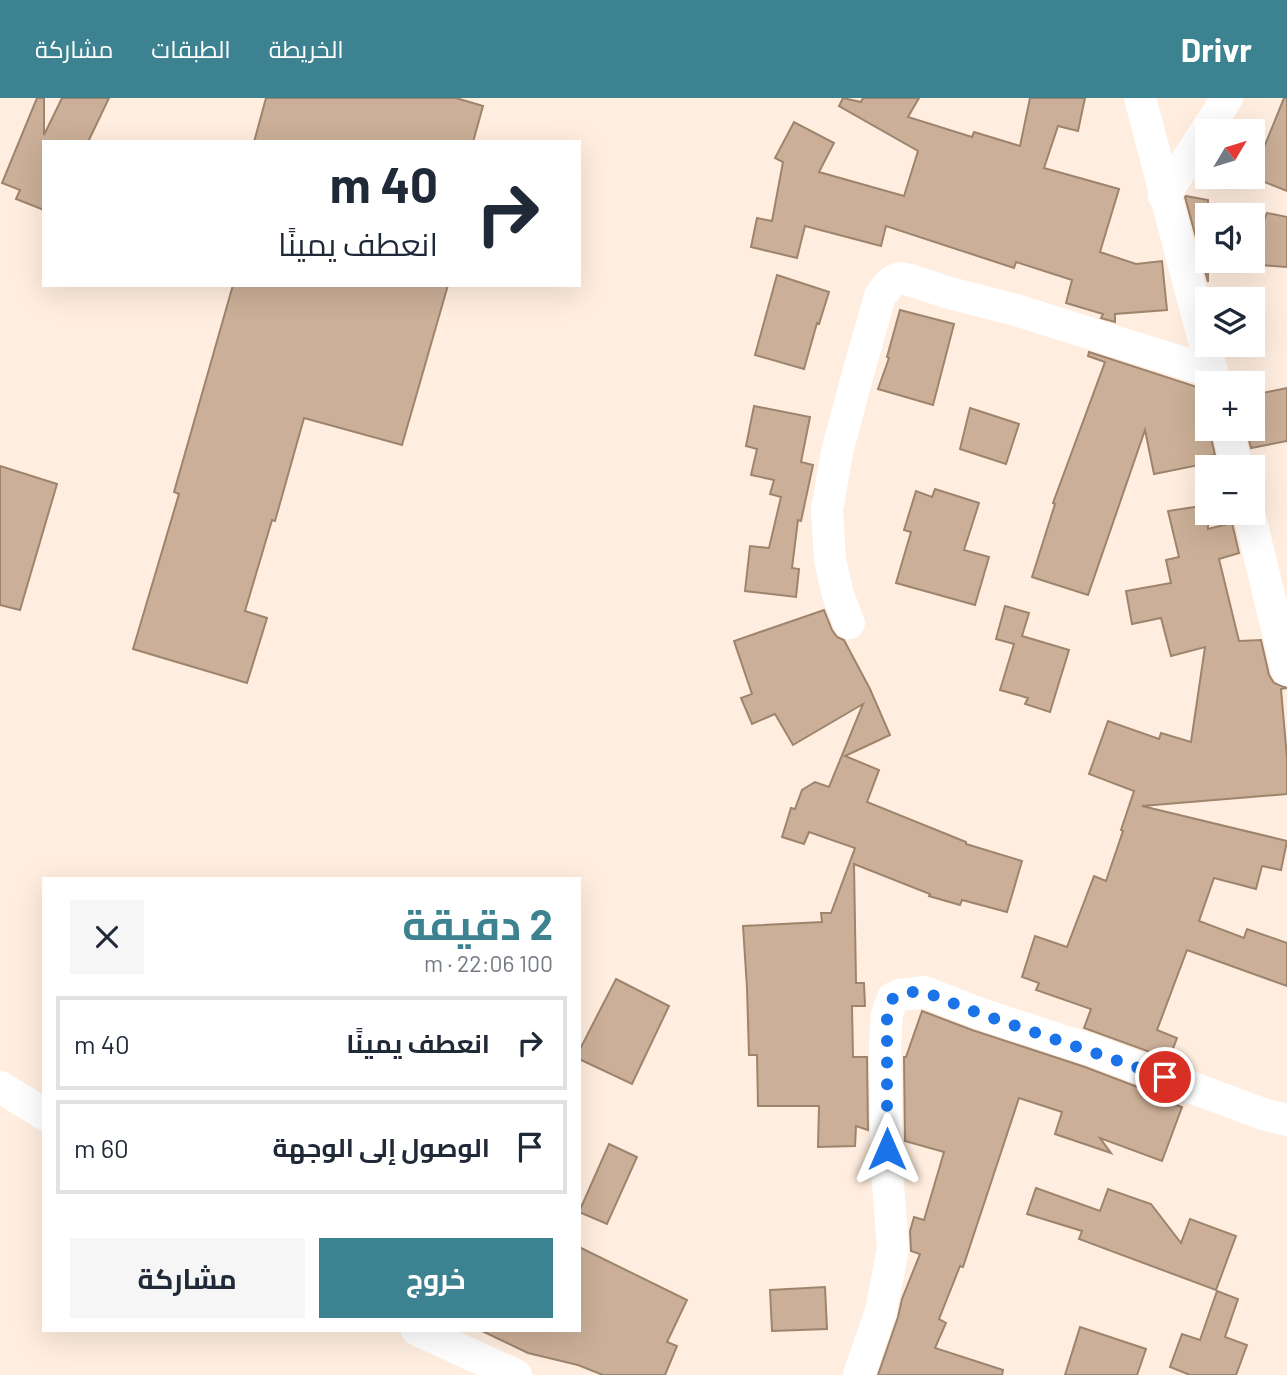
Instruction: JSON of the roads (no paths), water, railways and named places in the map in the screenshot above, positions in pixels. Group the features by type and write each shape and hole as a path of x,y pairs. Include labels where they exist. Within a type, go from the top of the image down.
{"street":[{"path":"1140,98 1211,371"},
{"path":"1164,196 1227,98"},
{"path":"849,623 838,595 830,560 827,510 840,440 880,296 891,282 899,278 910,280 1016,310 1195,372"},
{"path":"1255,525 1276,572 1287,670"},
{"path":"859,1375 881,1311 893,1248 887,1173 885,1047 887,1014 893,998 911,992 925,992 978,1013 1287,1120"},
{"path":"0,1087 42,1113"},
{"path":"421,1332 516,1375"}]}
